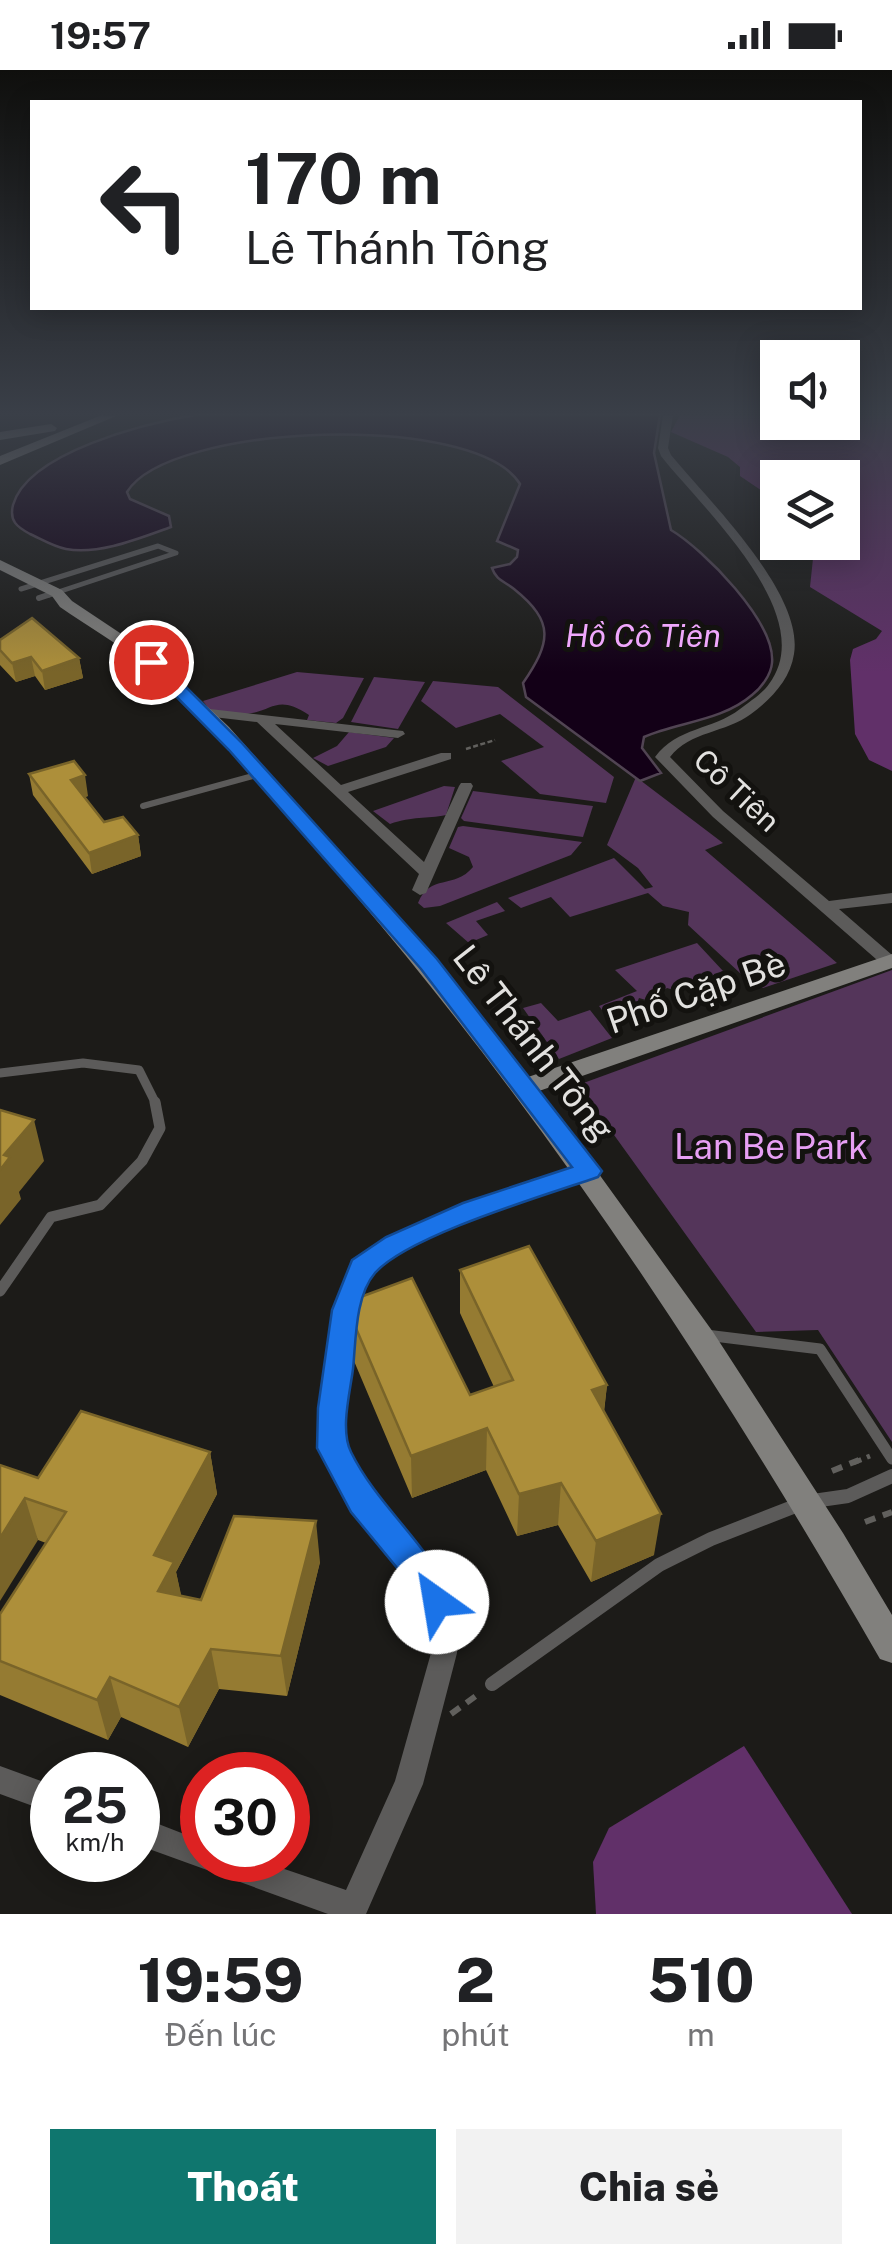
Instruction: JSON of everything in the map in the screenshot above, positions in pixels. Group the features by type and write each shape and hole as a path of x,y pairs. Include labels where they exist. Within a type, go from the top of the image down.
{"main road":[{"name":"Lê Thánh Tông","path":"0,564 38,591"},
{"name":"Lê Thánh Tông","path":"0,579 21,589 61,598 151,662 260,774 429,964 589,1171 805,1502 892,1648"},
{"name":"Phố Cặp Bè","path":"522,1088 891,961"}],"street":[{"name":"Cô Tiên","path":"706,501 769,580 788,647 781,678 764,698 742,714 679,742 662,757 702,800 891,961"},
{"path":"200,712 398,734"},
{"path":"261,719 427,873"},
{"path":"336,790 456,752"},
{"path":"420,890 466,786"},
{"path":"826,906 892,898"},
{"path":"273,1882 351,1911 408,1784 444,1653 445,1622 428,1581 362,1502 332,1448 333,1408 346,1310 362,1268 396,1245 472,1210 589,1171"},
{"path":"0,1780 30,1792"}],"lane":[{"path":"38,591 158,546 176,552 61,598"},
{"path":"143,806 260,774"},
{"path":"0,1072 83,1063 140,1070 155,1099 160,1128 142,1161 100,1205 51,1217 0,1291"},
{"path":"697,1334 820,1348 889,1454"},
{"path":"492,1684 659,1565 805,1502 848,1496 892,1476"}],"path":[{"path":"456,752 495,740"},
{"path":"832,1471 889,1454"},
{"path":"865,1522 892,1512"}],"green space":[{"path":"297,672 364,678 343,718 336,723 307,720 309,715 289,705 237,714 211,711 203,701"},
{"path":"374,677 425,682 398,729 351,722"},
{"path":"433,681 498,687 614,777 606,803 540,794 501,761 544,747 500,714 456,728 421,701"},
{"path":"349,732 394,738 386,747 328,766 313,758 337,746"},
{"path":"636,777 723,843 705,850 837,963 763,988 753,985 688,925 689,912 663,906 648,893 570,917 551,897 521,908 508,898 614,858 645,889 653,887 638,868 607,845"},
{"path":"444,786 455,787 446,815 390,824 373,811"},
{"path":"473,791 593,806 583,837 464,821 461,818"},
{"path":"458,827 582,842 571,855 440,906 424,908 418,903 429,888 458,878 473,867 469,857 449,848"},
{"path":"497,902 505,911 476,921 488,935 469,943 446,923"},
{"path":"697,943 723,971 714,974 714,979 689,983 686,988 678,986 677,991 667,988 656,996 647,994 646,1000 629,1001 627,1007 618,1004 615,1010 602,1010 599,1006 637,991 615,970"},
{"name":"Lan Be Park","path":"892,970 892,1442 818,1330 756,1332 578,1085"},
{"path":"541,1003 558,1021 590,1010 612,1038 559,1059 523,1008"}],"shaded area":[{"path":"860,501 892,501 892,771 869,760 855,734 850,660 853,649 876,639 882,631 810,587 813,560 860,560"},
{"path":"744,1746 852,1914 596,1914 593,1862 609,1828"}],"water":[{"name":"Hồ Cô Tiên","path":"15,501 135,501 169,516 171,527 106,548 61,548 21,529 12,515"},
{"name":"Hồ Cô Tiên","path":"513,501 665,501 671,530 701,553 750,608 770,646 770,672 740,704 644,737 642,748 661,773 640,781 526,697 523,683 543,644 542,622 527,601 498,578 492,568 510,564 517,557 518,550 497,541"}],"building":[{"path":"32,618 79,658 42,671 31,657 12,663 0,650 0,640"},
{"path":"74,761 85,775 71,780 104,822 123,817 138,835 89,853 29,774"},
{"path":"0,1110 34,1120 4,1155 10,1157 0,1170"},
{"path":"529,1246 607,1385 592,1390 661,1514 596,1541 561,1483 519,1494 487,1428 411,1456 352,1319 355,1299 412,1278 470,1395 513,1380 460,1270"},
{"path":"81,1411 210,1452 154,1555 174,1562 158,1591 201,1600 234,1516 316,1521 281,1656 211,1649 179,1707 110,1677 97,1700 0,1661 0,1614 66,1512 25,1498 0,1538 0,1465 38,1478"}],"route":[{"path":"151,662 235,746 429,964 589,1171 472,1210 396,1245 362,1268 346,1310 333,1408 332,1448 362,1502 428,1581 437,1602"}]}
